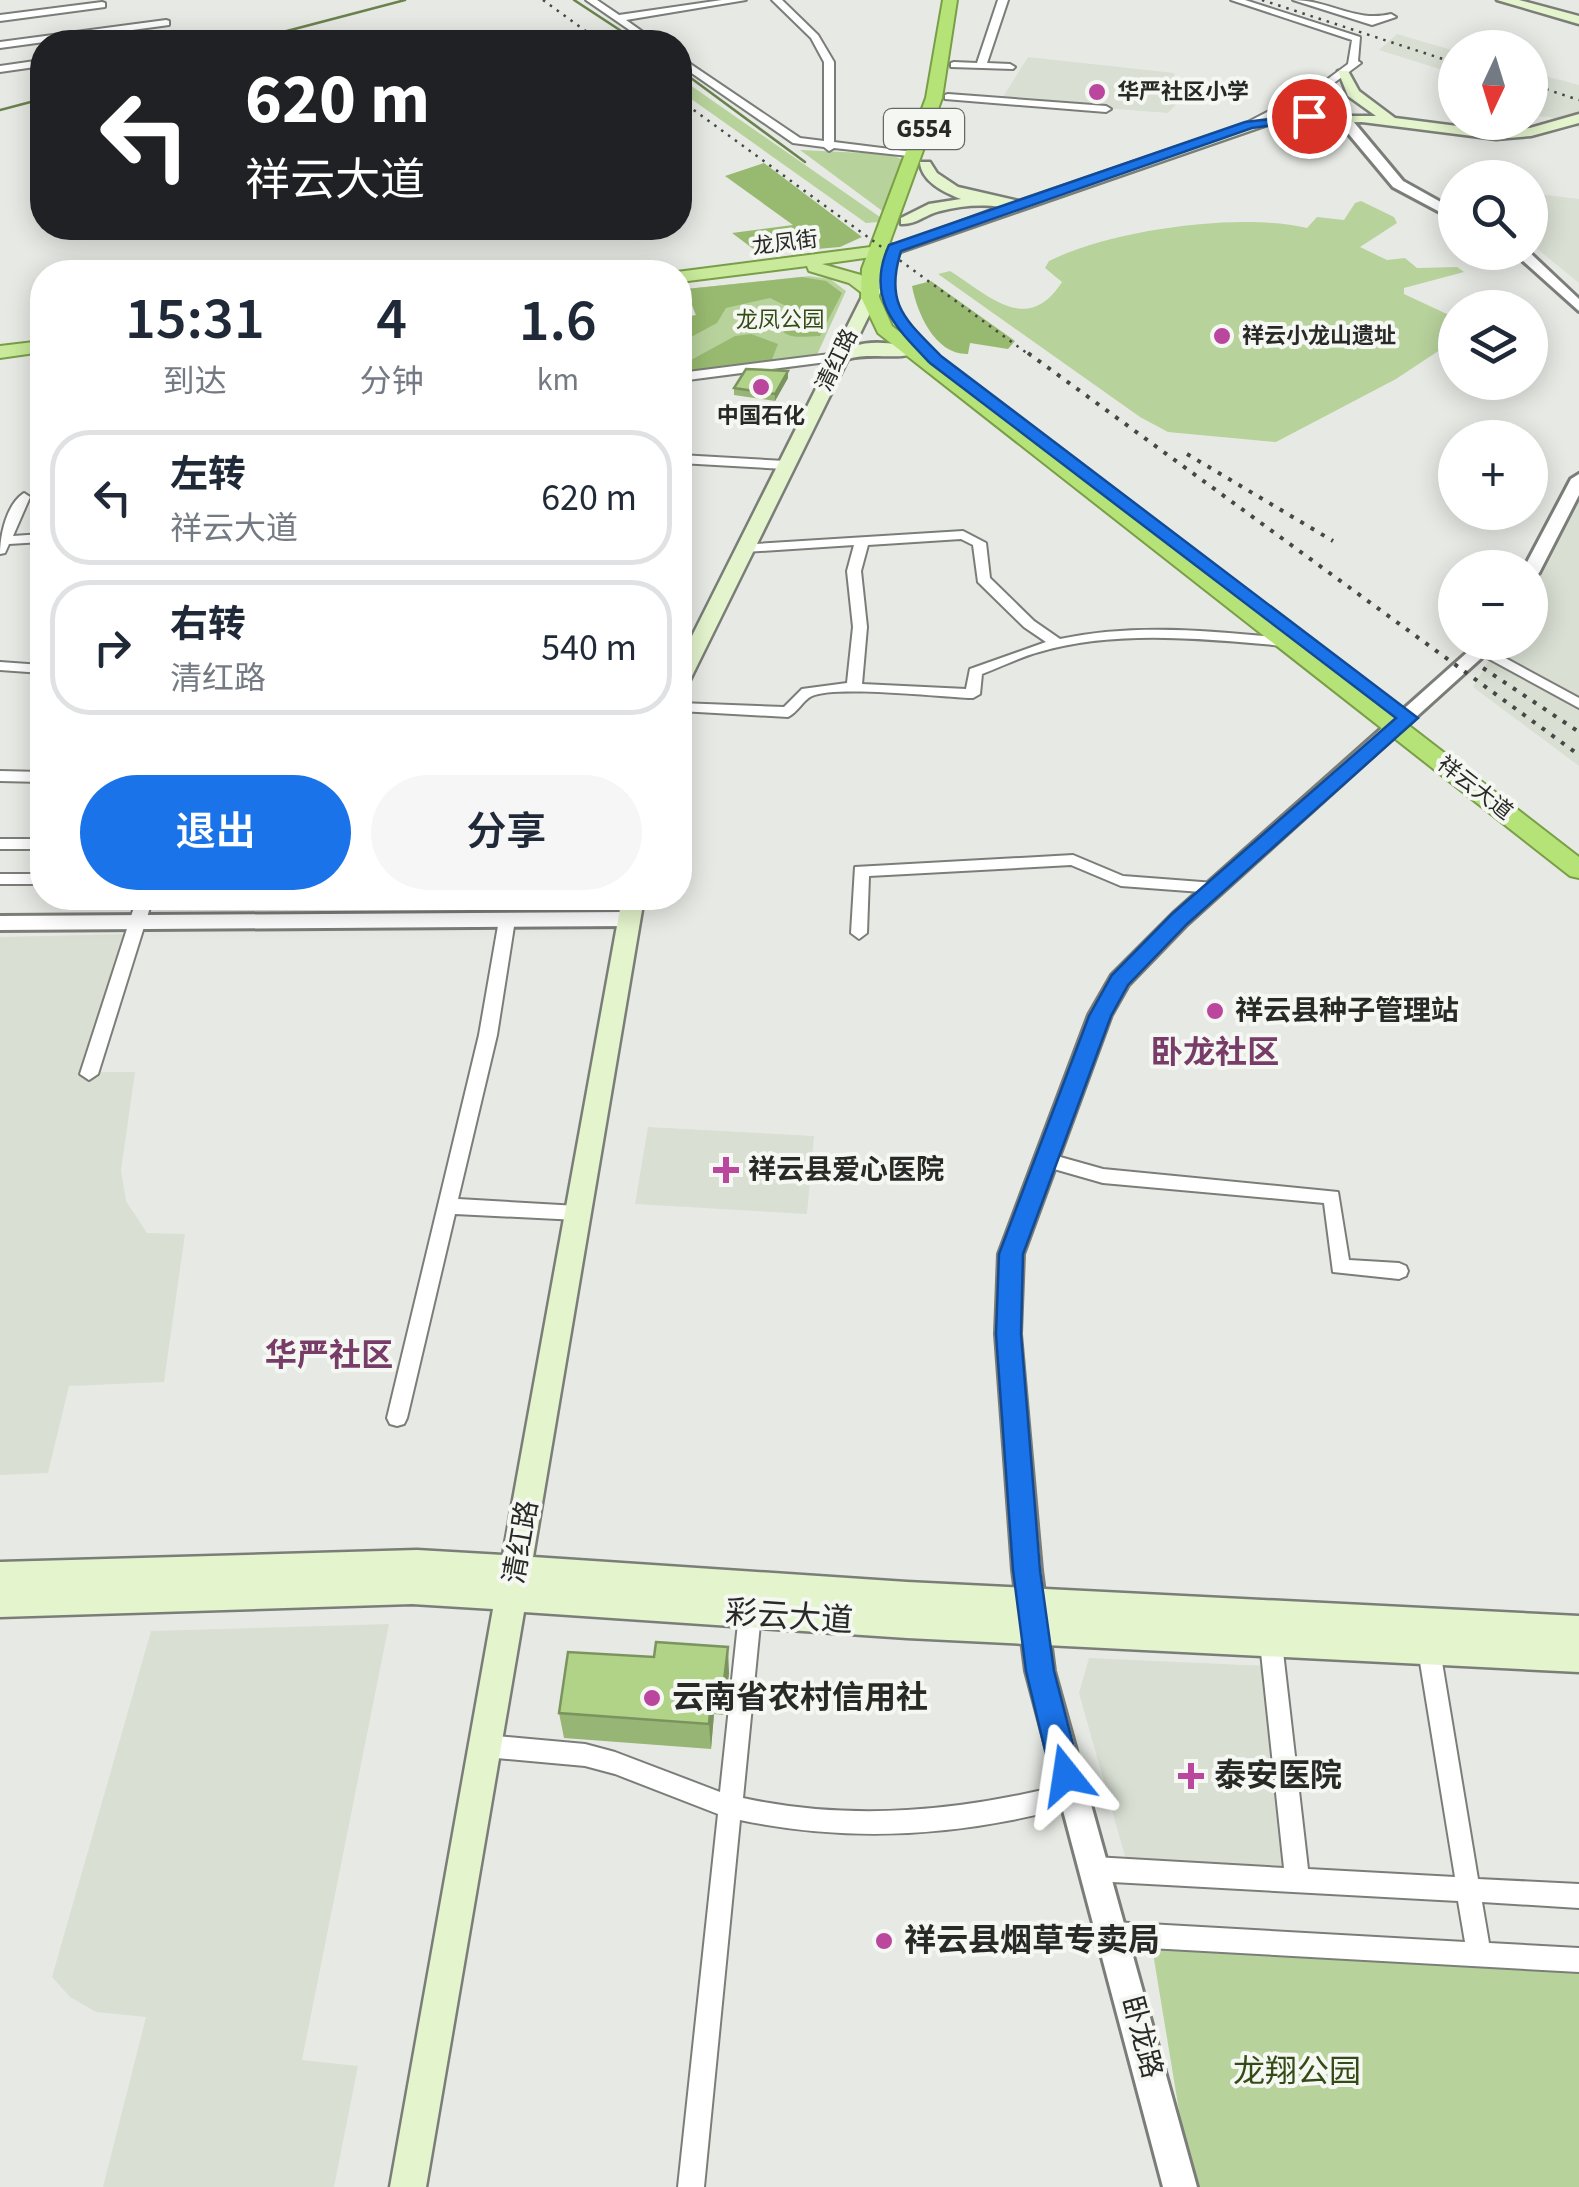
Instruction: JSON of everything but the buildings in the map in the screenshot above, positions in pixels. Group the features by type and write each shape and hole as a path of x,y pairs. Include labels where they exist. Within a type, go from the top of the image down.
{"highway":[{"name":"祥云大道","path":"950,0 934,98 906,222 885,250 888,302 910,337 1403,723 1579,870"},
{"name":"祥云大道","path":"962,0 948,97 870,294 884,329 908,352 1286,642 1579,850"}],"main road":[{"path":"1504,0 1579,20"},
{"path":"1348,70 1349,88 1374,110 1427,128"},
{"path":"885,250 1250,124 1287,118 1342,117 1507,135 1579,118"},
{"path":"920,160 930,176 948,187 1022,205"},
{"path":"906,222 939,206 994,201"},
{"name":"龙凤街","path":"692,276 885,250"},
{"path":"799,264 848,276 870,294"},
{"name":"清红路","path":"692,656 870,294"},
{"path":"838,357 866,347 908,352"},
{"path":"0,352 30,348"},
{"name":"清红路","path":"408,2187 631,910"},
{"name":"彩云大道","path":"0,1576 363,1563 750,1614 1032,1616 1579,1630"},
{"name":"彩云大道","path":"0,1603 514,1581 1032,1616 1271,1642 1579,1658"}],"street":[{"path":"591,0 636,30"},
{"path":"618,18 682,4 740,0"},
{"path":"778,0 815,37 829,62 828,148"},
{"path":"981,66 1003,0"},
{"path":"1236,0 1357,39 1348,70"},
{"path":"1298,0 1372,22 1393,15"},
{"path":"0,18 101,3 112,30 166,22"},
{"path":"0,45 30,41"},
{"path":"1250,124 1348,70 1363,55"},
{"path":"0,69 30,65"},
{"path":"954,66 1010,68"},
{"path":"692,69 797,141 920,160"},
{"path":"948,97 1106,109"},
{"path":"1342,117 1392,178 1438,206"},
{"path":"1540,270 1579,306"},
{"path":"692,375 838,357"},
{"path":"692,460 786,464"},
{"path":"1542,550 1579,479"},
{"path":"2,545 24,497"},
{"path":"745,548 963,535 974,538 982,552 983,579 1029,624 1059,644"},
{"path":"2,545 30,540"},
{"path":"854,688 860,627 854,570 862,542"},
{"path":"692,707 788,712 806,692 854,688 973,694 975,672 1059,644 1174,634 1286,642"},
{"name":"卧龙路","path":"1180,2187 1048,1710 1032,1616 1007,1304 1011,1254 1108,998 1138,960 1215,888 1473,660"},
{"path":"1508,660 1579,704"},
{"path":"0,666 30,668"},
{"path":"0,776 30,777"},
{"path":"0,844 30,844"},
{"path":"859,932 861,870 1072,860 1121,881 1215,888"},
{"path":"0,879 30,879"},
{"path":"89,1074 142,910"},
{"path":"0,923 506,920 610,910"},
{"path":"398,1418 488,1035 506,920"},
{"path":"1046,1160 1103,1176 1332,1197 1340,1267 1399,1270"},
{"path":"448,1206 578,1213"},
{"path":"691,2187 750,1614"},
{"path":"1271,1642 1297,1880"},
{"path":"1429,1650 1479,1954"},
{"path":"485,1746 594,1756 731,1806 800,1820 895,1823 985,1814 1072,1794"},
{"path":"1094,1869 1579,1896"},
{"path":"1113,1934 1579,1960"}],"shaded area":[{"path":"1397,34 1438,46 1438,68 1379,50"},
{"name":"华严社区小学","path":"1028,57 1174,73 1176,80 1195,84 1168,113 1001,100"},
{"path":"1548,77 1579,85 1579,128 1550,117"},
{"path":"1548,195 1579,199 1579,283 1548,258"},
{"path":"1579,501 1579,766 1473,687 1489,660 1548,660 1548,555"},
{"path":"130,934 87,1072 135,1072 121,1170 126,1201 147,1233 185,1234 164,1382 69,1386 48,1473 0,1475 0,937"},
{"name":"祥云县爱心医院","path":"648,1127 814,1136 807,1214 635,1204"},
{"path":"389,1624 302,2060 358,2066 334,2187 103,2187 146,2017 96,2012 70,1997 52,1977 151,1631"},
{"name":"泰安医院","path":"1089,1658 1267,1666 1289,1867 1126,1860 1079,1693"}],"green space":[{"path":"692,86 880,217 879,222 866,223 692,100"},
{"path":"800,150 888,154 902,159 885,213"},
{"path":"764,163 862,237 840,247 760,254 732,233 793,225 725,176"},
{"path":"1361,201 1394,217 1397,223 1360,247 1387,260 1405,258 1417,268 1464,272 1404,288 1404,294 1438,310 1438,351 1396,379 1276,442 1168,432 1140,417 938,274 950,271 1008,306 1035,307 1062,282 1045,268 1049,261 1075,250 1140,233 1212,223 1307,228 1317,217 1344,220 1355,203"},
{"name":"龙凤公园","path":"809,276 830,279 846,291 816,357 692,371 692,316 696,316 692,288"},
{"path":"802,277 826,281 842,293 820,336 797,337 782,331 778,327 790,317 792,309 770,298 726,308 717,323 692,337 692,316 696,315 692,288"},
{"path":"931,281 1015,341 1008,349 970,343 968,354 946,348 923,320 912,286"},
{"path":"751,334 778,344 771,362 692,371 692,359 735,336"},
{"name":"龙翔公园","path":"1152,1947 1579,1972 1579,2187 1197,2187 1186,2153"}],"waterway":[{"path":"291,30 405,0"},
{"path":"574,0 620,30"},
{"path":"692,79 805,162"},
{"path":"0,110 30,102"}],"railway":[{"path":"543,0 584,30"},
{"path":"1262,0 1438,57"},
{"path":"1548,90 1579,100"},
{"path":"692,109 1031,356"},
{"path":"1028,353 1579,755"},
{"path":"1187,454 1333,541"},
{"path":"1483,668 1579,732"}],"place":[{"name":"华严社区小学","path":"1097,92"},
{"name":"祥云小龙山遗址","path":"1222,336"},
{"name":"中国石化","path":"761,387"},
{"name":"祥云县种子管理站","path":"1215,1011"},
{"name":"祥云县爱心医院","path":"726,1170"},
{"name":"云南省农村信用社","path":"652,1698"},
{"name":"泰安医院","path":"1191,1776"},
{"name":"祥云县烟草专卖局","path":"884,1941"}],"district":[{"name":"卧龙社区","path":"1215,1053"},
{"name":"华严社区","path":"329,1356"}],"route":[{"path":"1066,1775 1040,1671 1026,1570 1008,1334 1011,1254 1100,1016 1120,980 1180,919 1408,718 936,360 895,318 886,290 888,270 894,248 939,236 1250,124 1309,116"}]}
